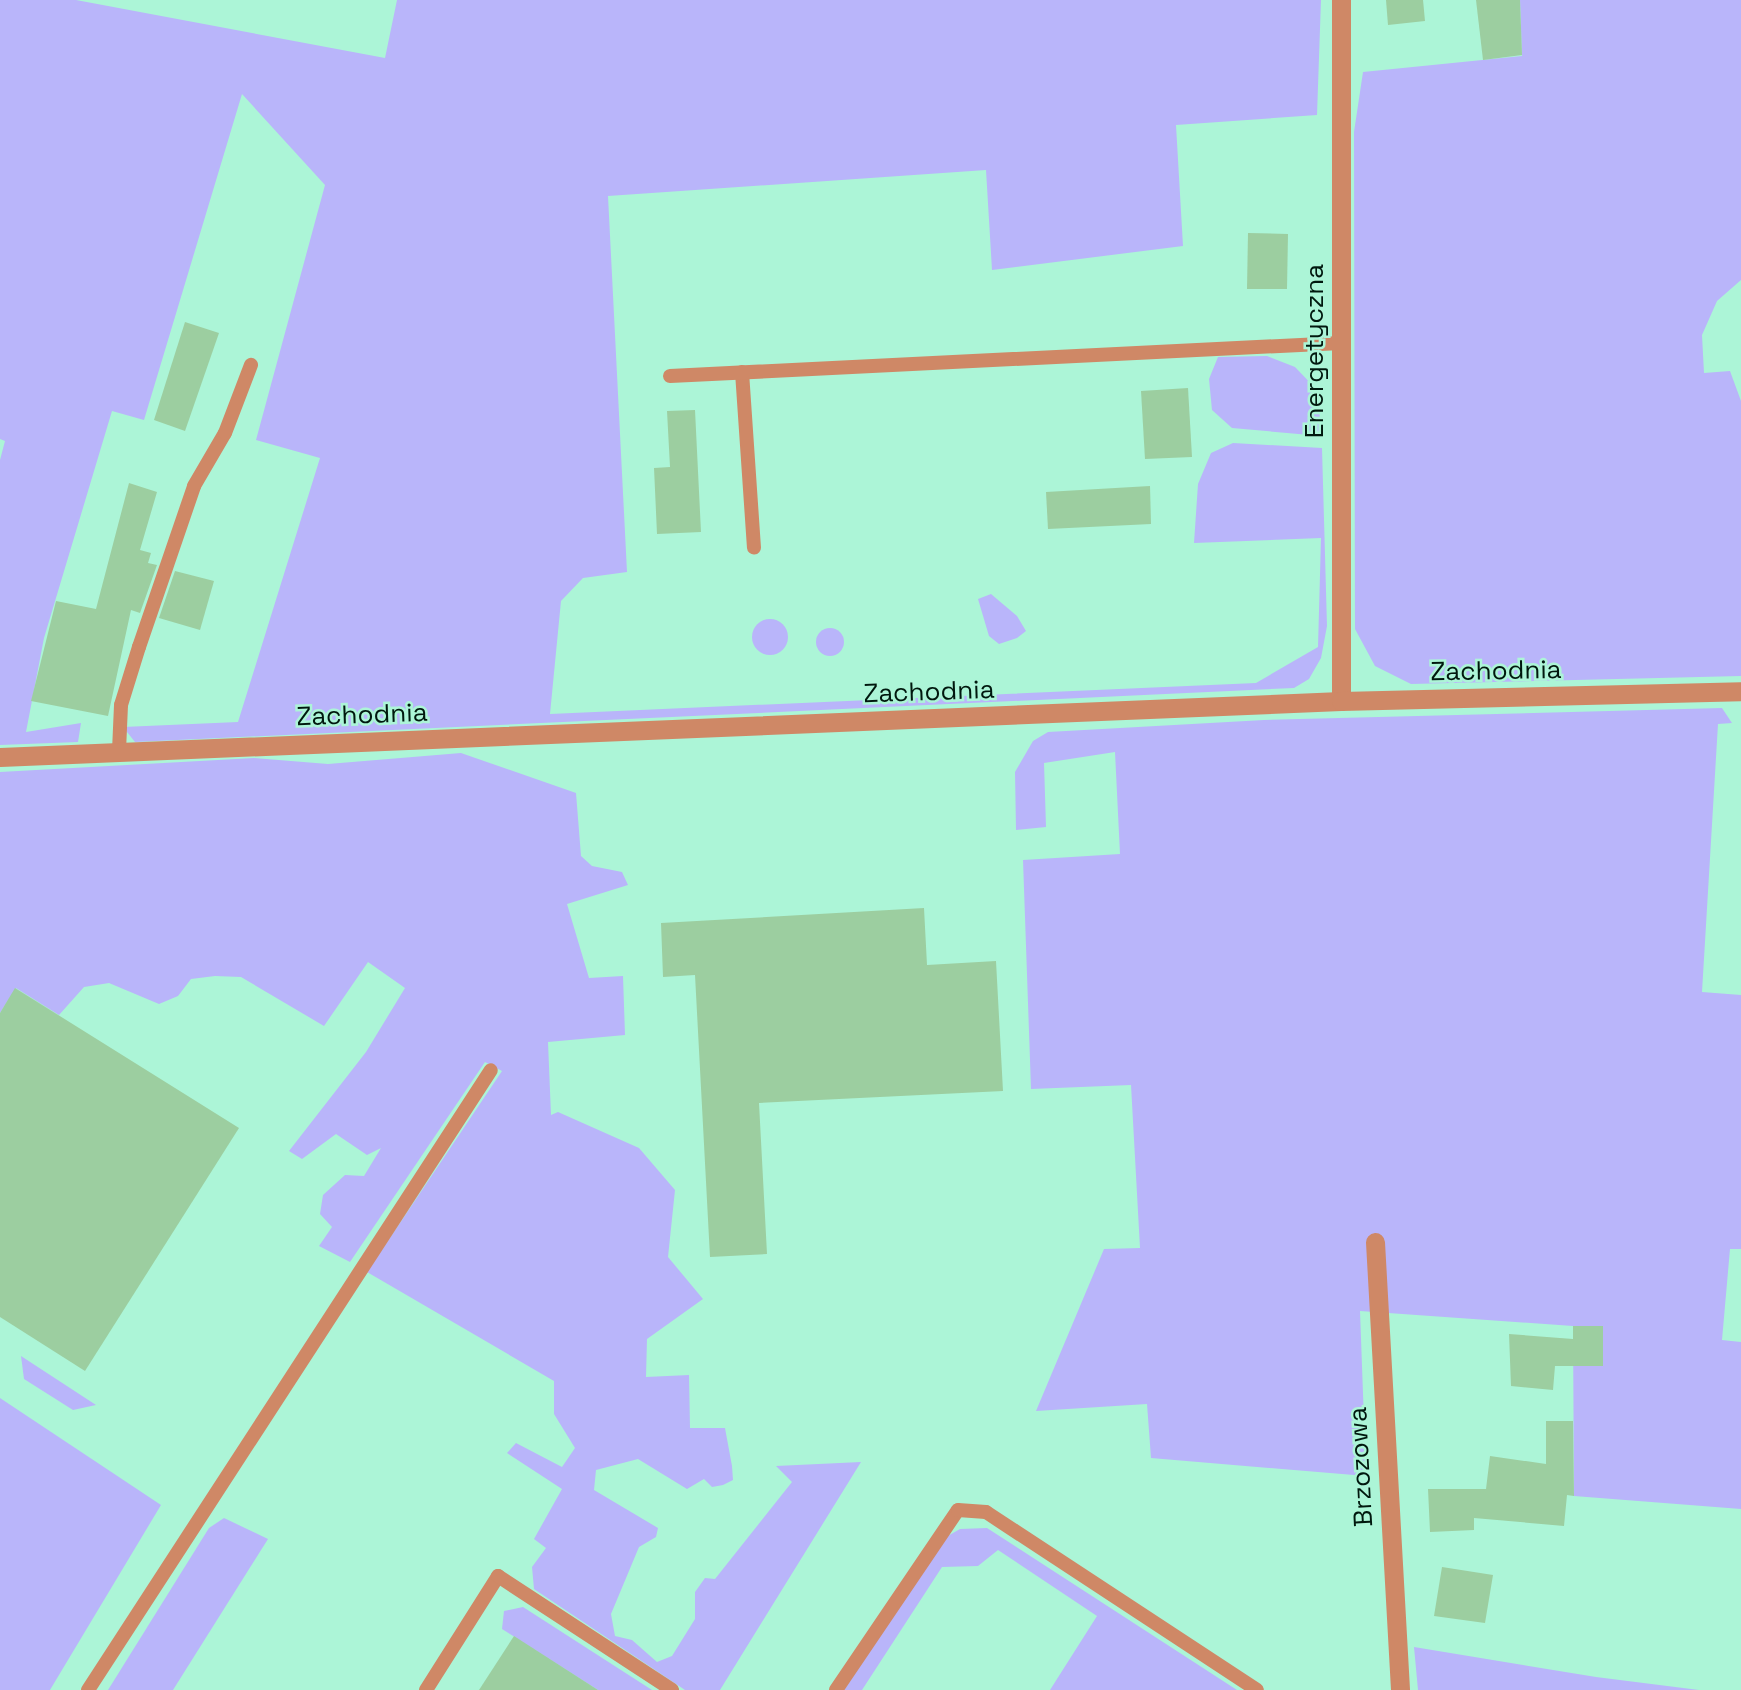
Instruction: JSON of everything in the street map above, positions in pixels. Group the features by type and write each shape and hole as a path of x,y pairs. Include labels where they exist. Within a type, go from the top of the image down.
{"street":[{"name":"Energetyczna","path":"1341,0 1341,701"},
{"name":"Zachodnia","path":"0,757 1341,701 1741,691"},
{"name":"Brzozowa","path":"1375,1242 1400,1690"}],"lane":[{"path":"670,376 1341,344"},
{"path":"119,751 121,705 194,486 225,433 251,365"},
{"path":"743,372 754,548"},
{"path":"88,1690 491,1070"},
{"path":"836,1690 958,1510 986,1512 1257,1690"},
{"path":"426,1690 498,1576 672,1690"}],"shaded area":[{"path":"0,0 76,0 385,58 397,0 1321,0 1317,115 1176,125 1183,246 992,270 986,170 608,196 627,572 583,578 561,601 550,714 1256,683 1318,647 1321,538 1194,543 1198,484 1211,453 1233,443 1322,448 1327,626 1321,658 1309,679 1294,688 135,742 123,727 238,722 320,458 256,440 325,185 242,94 144,420 112,411 44,638 26,732 81,723 78,742 0,745 0,460 5,441 0,439"},
{"path":"1520,0 1741,0 1741,280 1717,301 1702,335 1704,373 1730,371 1741,401 1741,676 1411,684 1375,666 1355,629 1354,132 1363,72 1522,56"},
{"path":"1267,356 1295,367 1318,391 1321,436 1232,428 1212,410 1209,379 1218,357"},
{"path":"991,594 1017,616 1026,631 1017,638 999,644 989,636 978,599"},
{"path":"770,619 783,624 788,637 783,650 770,655 757,650 752,637 757,624"},
{"path":"830,628 840,632 844,642 840,652 830,656 820,652 816,642 820,632"},
{"path":"1722,708 1732,723 1718,724 1702,992 1741,995 1741,1249 1730,1249 1722,1340 1741,1342 1741,1509 1574,1496 1573,1326 1360,1311 1366,1476 1151,1458 1147,1404 1036,1411 1104,1249 1140,1248 1131,1085 1031,1089 1023,860 1120,854 1115,752 1044,763 1046,827 1016,830 1015,772 1033,741 1048,732 1264,720"},
{"path":"461,753 576,793 581,856 592,866 622,872 628,885 567,904 589,978 623,976 625,1035 548,1042 551,1115 558,1112 639,1148 675,1190 668,1257 703,1299 647,1339 646,1377 689,1375 690,1428 725,1428 733,1480 712,1487 704,1479 687,1489 638,1459 596,1470 594,1490 658,1528 656,1537 639,1547 611,1614 615,1636 632,1640 657,1662 672,1656 695,1619 695,1592 705,1578 715,1579 792,1482 776,1466 861,1462 720,1690 685,1690 534,1589 532,1567 546,1548 534,1539 562,1489 507,1453 516,1443 562,1467 575,1448 554,1414 554,1381 367,1272 502,1071 485,1062 350,1262 319,1246 332,1227 320,1214 323,1195 345,1175 364,1176 381,1148 367,1155 336,1134 302,1159 289,1151 366,1052 405,988 368,962 324,1026 241,977 191,979 178,996 159,1004 109,983 84,987 59,1015 16,988 0,1013 0,772 254,758 328,764"},
{"path":"21,1356 96,1405 73,1410 24,1379"},
{"path":"0,1398 161,1505 50,1690 0,1690"},
{"path":"224,1518 268,1539 173,1690 108,1690 209,1528"},
{"path":"987,1528 1237,1690 1050,1690 1097,1616 998,1550 978,1566 942,1567 862,1690 844,1690 946,1537 960,1529"},
{"path":"523,1607 652,1690 598,1690 502,1629 504,1611"},
{"path":"1414,1647 1596,1677 1699,1690 1418,1690"}],"building":[{"path":"1386,0 1423,0 1425,21 1388,25"},
{"path":"1476,0 1520,0 1522,55 1483,60"},
{"path":"1248,233 1288,234 1287,289 1247,289"},
{"path":"185,322 219,333 185,431 154,420"},
{"path":"1188,388 1192,457 1145,459 1141,391"},
{"path":"695,410 701,532 657,534 654,468 670,467 667,411"},
{"path":"129,483 157,492 140,550 151,553 148,563 157,565 140,613 131,610 108,716 31,701 56,601 96,609"},
{"path":"1150,486 1151,524 1048,529 1046,492"},
{"path":"175,571 214,581 200,630 159,618"},
{"path":"924,908 927,965 996,961 1003,1091 759,1103 767,1254 710,1257 695,975 663,977 661,923"},
{"path":"15,988 239,1128 85,1371 0,1317 0,1013"},
{"path":"1573,1326 1603,1326 1603,1366 1555,1366 1553,1390 1511,1386 1509,1334 1573,1339"},
{"path":"1546,1421 1573,1421 1574,1496 1567,1495 1564,1526 1474,1518 1474,1530 1430,1532 1428,1489 1486,1489 1490,1456 1546,1464"},
{"path":"1442,1567 1493,1575 1485,1623 1434,1616"},
{"path":"514,1636 598,1690 479,1690"}]}
